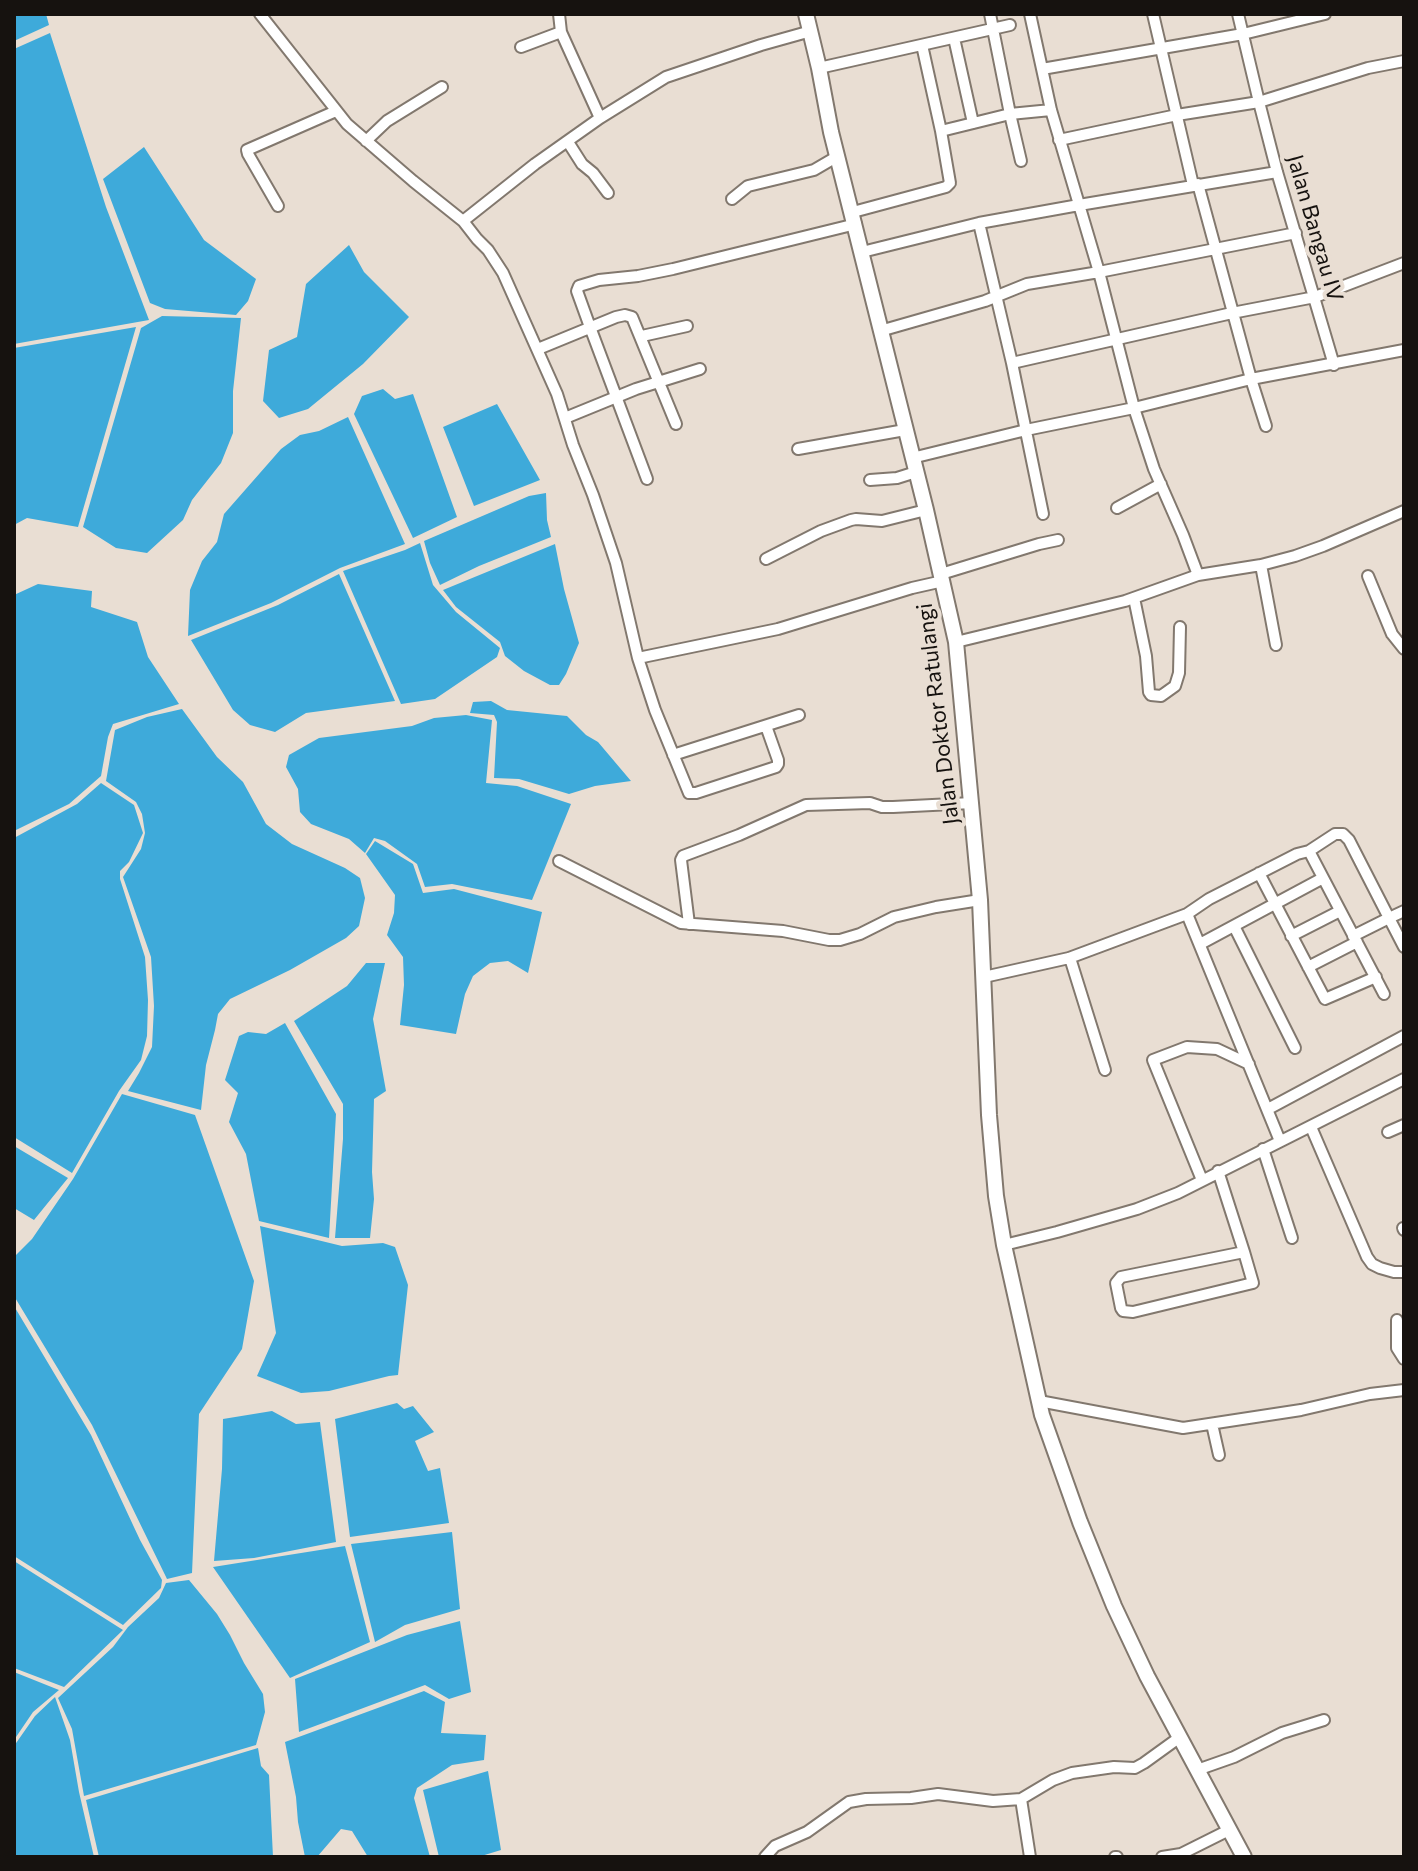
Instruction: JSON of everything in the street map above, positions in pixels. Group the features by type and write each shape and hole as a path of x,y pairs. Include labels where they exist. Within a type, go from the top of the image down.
{"highway":[{"name":"Jalan Doktor Ratulangi","path":"806,14 831,132 956,642 980,900 989,1115 996,1196 1039,1401 1084,1534 1114,1606 1147,1676 1244,1857"}],"street":[{"path":"260,14 336,111 366,141 463,221 495,260 557,394 613,553 638,658 689,793 772,769 778,764 766,726"},
{"path":"559,14 561,32 600,118"},
{"path":"990,14 1021,161"},
{"path":"1030,14 1051,110 1099,272 1134,408 1198,575"},
{"path":"1153,14 1196,185 1266,426"},
{"name":"Jalan Bangau IV","path":"1238,14 1277,172 1334,365"},
{"path":"1042,69 1243,34 1325,14"},
{"path":"819,68 1010,25"},
{"path":"463,221 535,164 666,77 811,31"},
{"path":"521,47 561,32"},
{"path":"954,38 973,123"},
{"path":"647,479 577,291 581,284 673,269 854,218 949,186 941,131 922,45"},
{"path":"1059,140 1177,115 1259,102 1368,68 1404,61"},
{"path":"366,141 387,121 442,87"},
{"path":"941,131 1010,114 1051,110"},
{"path":"278,206 247,150 336,111"},
{"path":"568,142 582,164 608,193"},
{"path":"732,199 748,186 814,170 838,156"},
{"path":"862,252 979,223 1277,172"},
{"path":"979,223 1043,514"},
{"path":"880,331 985,301 1027,284 1296,233"},
{"path":"1012,363 1315,297 1404,263"},
{"path":"538,349 616,317 629,315 642,336 676,424"},
{"path":"642,336 687,326"},
{"path":"870,480 897,478 914,465 1026,430 1134,408 1251,379 1404,350"},
{"path":"565,418 659,381 700,369"},
{"path":"798,449 905,430"},
{"path":"1117,508 1161,484"},
{"path":"766,559 842,523 856,519 882,521 926,510"},
{"path":"956,642 1134,598 1198,575 1261,565 1323,546 1404,511"},
{"path":"638,658 778,629 1058,540"},
{"path":"1261,565 1276,645"},
{"path":"1368,576 1392,634 1404,649"},
{"path":"1134,598 1151,695 1161,696 1175,686 1179,673 1180,627"},
{"path":"673,755 799,715"},
{"path":"689,924 683,856 806,805 870,803 893,807 972,803"},
{"path":"984,977 1070,958 1187,914 1209,899 1297,854 1309,851 1335,834 1343,834 1349,840 1404,947"},
{"path":"1309,851 1384,994"},
{"path":"559,861 681,923 783,931 840,940 894,917 980,900"},
{"path":"1259,873 1325,999 1376,977"},
{"path":"1200,944 1323,878"},
{"path":"1291,936 1340,911"},
{"path":"1308,967 1404,911"},
{"path":"1187,914 1280,1141"},
{"path":"1234,926 1295,1048"},
{"path":"1070,958 1105,1070"},
{"path":"1268,1109 1404,1036"},
{"path":"1202,1180 1153,1060 1187,1047 1217,1049 1249,1064"},
{"path":"1004,1245 1137,1209 1178,1193 1404,1079"},
{"path":"1388,1132 1404,1125"},
{"path":"1311,1127 1367,1257 1380,1268 1404,1272"},
{"path":"1263,1149 1292,1238"},
{"path":"1218,1171 1244,1252 1253,1281 1251,1284 1133,1312 1121,1308 1116,1283 1121,1277 1244,1252"},
{"path":"1397,1320 1397,1348 1404,1359"},
{"path":"1039,1401 1175,1428 1213,1429 1370,1394 1404,1390"},
{"path":"1213,1429 1219,1455"},
{"path":"1197,1770 1234,1757 1282,1733 1324,1720"},
{"path":"765,1857 775,1846 807,1832 849,1802 938,1794 993,1801 1021,1799 1072,1773 1101,1768 1135,1768 1180,1737"},
{"path":"1021,1799 1030,1857"},
{"path":"1162,1857 1181,1854 1229,1830"}],"water":[{"path":"14,14 46,14 49,25 14,41"},
{"path":"50,33 106,207 149,320 14,344 14,49"},
{"path":"144,147 204,240 256,279 248,301 236,315 165,309 150,303 103,179"},
{"path":"349,245 364,272 409,317 363,364 308,409 279,418 263,401 269,350 297,337 306,284"},
{"path":"162,316 241,318 233,391 233,433 221,463 192,500 183,520 147,553 116,548 83,527 141,328"},
{"path":"136,327 78,527 27,518 14,525 14,348"},
{"path":"383,389 395,399 413,394 457,517 413,538 354,414 362,396"},
{"path":"497,404 540,480 474,506 443,427"},
{"path":"348,417 405,544 340,568 271,603 188,636 190,590 202,561 217,542 224,514 281,449 300,435 319,431"},
{"path":"546,493 551,537 440,585 424,541 529,496"},
{"path":"420,543 433,585 456,612 500,648 497,657 435,699 401,704 343,571"},
{"path":"555,544 579,643 559,685 550,685 505,656 500,642 456,607 443,590"},
{"path":"339,574 395,701 306,713 275,732 250,725 233,710 191,640 278,605"},
{"path":"38,584 92,591 91,607 137,622 148,657 179,704 113,724 101,776 69,804 14,831 14,595"},
{"path":"491,701 507,710 567,716 598,742 631,781 595,786 569,794 519,779 494,778 497,722 494,715 470,713 473,702"},
{"path":"182,709 217,757 243,782 266,824 292,844 360,878 365,898 359,926 346,938 230,999 218,1014 206,1065 201,1110 128,1091 152,1047 154,1006 151,957 123,877 141,849 145,833 142,814 136,802 106,781 115,730 147,717"},
{"path":"466,715 492,720 486,783 517,786 571,804 532,900 452,884 425,887 417,864 385,841 374,838 365,853 349,839 311,824 300,812 298,789 286,767 289,755 319,738 412,726 434,718"},
{"path":"101,783 134,805 143,833 129,862 120,871 120,879 145,957 147,1036 141,1060 119,1091 72,1173 14,1137 14,838 77,804"},
{"path":"375,841 413,864 423,893 454,889 542,912 528,973 508,961 490,963 473,976 465,994 456,1034 400,1025 403,957 387,935 394,913 395,895 366,854"},
{"path":"366,963 385,963 373,1019 386,1091 374,1099 374,1199 370,1238 335,1238 343,1104 294,1021 347,986"},
{"path":"285,1023 336,1114 329,1238 259,1221 246,1154 229,1122 238,1093 225,1080 239,1036 248,1032 266,1034"},
{"path":"122,1094 195,1115 254,1281 242,1349 199,1414 192,1573 167,1579 92,1425 14,1296 14,1257 32,1239 73,1179"},
{"path":"14,1146 68,1178 34,1220 14,1208"},
{"path":"260,1226 342,1246 383,1243 395,1247 408,1285 398,1375 329,1391 301,1393 257,1376 276,1333"},
{"path":"14,1306 91,1435 162,1580 161,1588 123,1625 14,1556"},
{"path":"397,1403 404,1409 413,1406 434,1432 415,1441 428,1471 440,1468 449,1523 350,1537 335,1419"},
{"path":"272,1411 296,1424 320,1422 336,1542 254,1558 214,1561 223,1419"},
{"path":"452,1532 460,1609 405,1625 375,1642 351,1544"},
{"path":"345,1546 370,1642 290,1678 213,1567"},
{"path":"14,1561 123,1630 64,1687 14,1668"},
{"path":"189,1580 217,1614 263,1694 265,1712 256,1745 84,1796 72,1729 58,1698 113,1647 128,1627 159,1598 166,1583"},
{"path":"460,1621 471,1692 449,1699 425,1685 299,1732 295,1679 407,1635"},
{"path":"14,1672 59,1690 33,1712 14,1740"},
{"path":"424,1691 445,1702 441,1733 486,1735 484,1760 452,1765 417,1788 414,1798 430,1857 368,1857 352,1831 341,1829 317,1857 305,1857 285,1742"},
{"path":"55,1697 70,1740 94,1857 14,1857 14,1746 35,1716"},
{"path":"258,1748 261,1766 269,1775 273,1857 99,1857 86,1800"},
{"path":"488,1771 501,1850 478,1857 439,1857 423,1790"}]}
